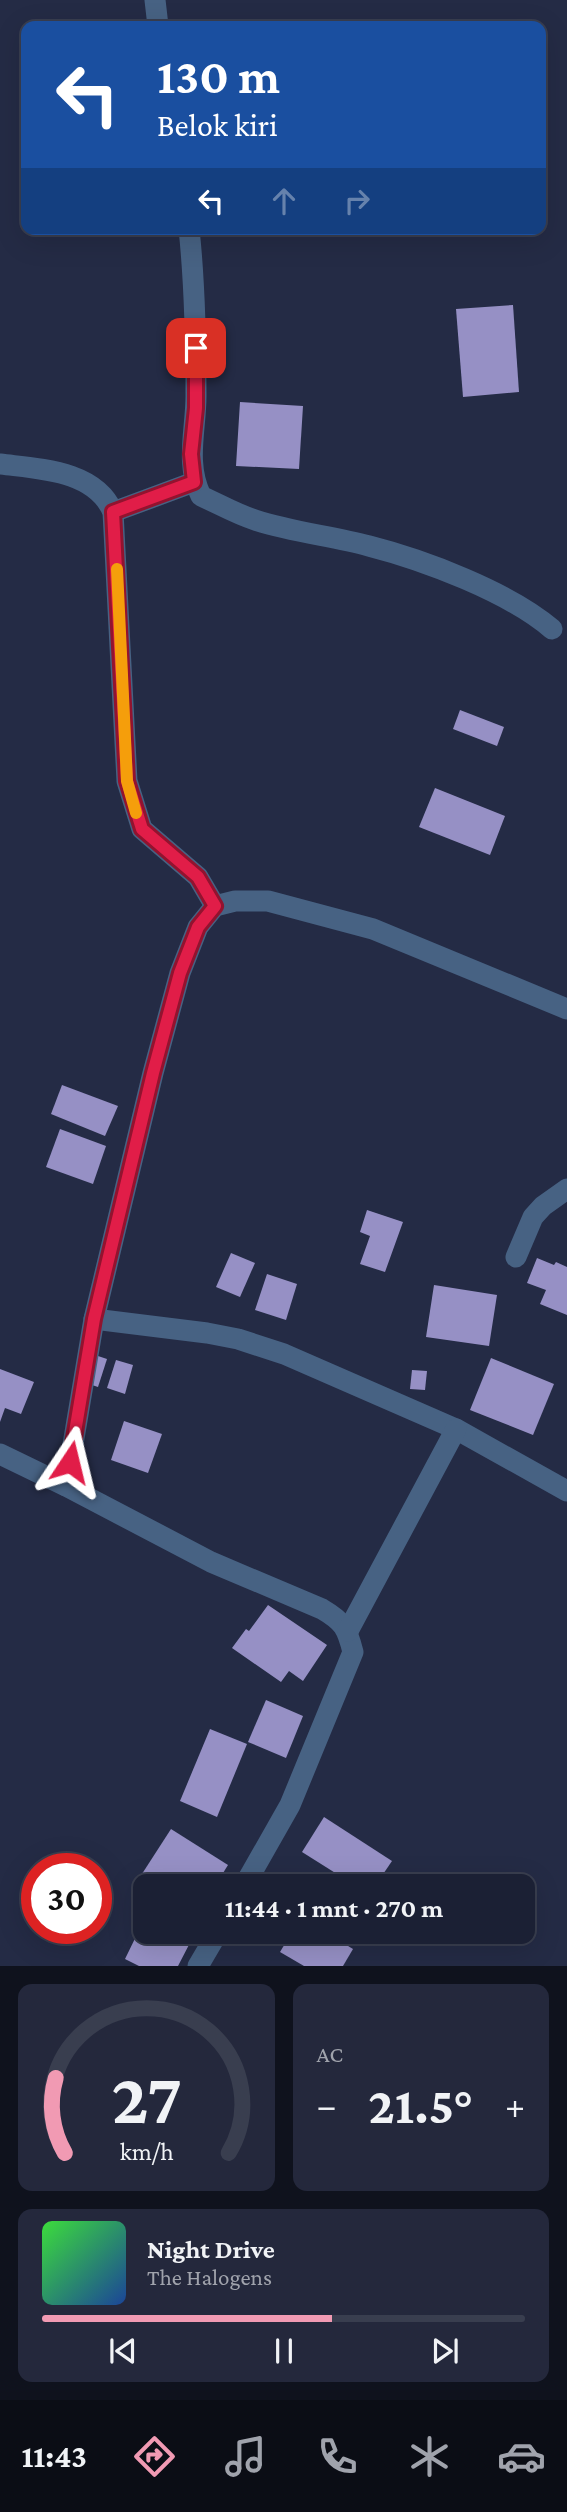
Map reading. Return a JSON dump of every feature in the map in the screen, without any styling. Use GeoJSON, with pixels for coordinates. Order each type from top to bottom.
{"type":"FeatureCollection","features":[{"type":"Feature","properties":{"kind":"street"},"geometry":{"type":"LineString","coordinates":[[155,0],[157,21]]}},
{"type":"Feature","properties":{"kind":"street"},"geometry":{"type":"LineString","coordinates":[[190,235],[196,348],[196,408],[191,454],[194,482],[201,496],[255,520],[371,546],[432,567],[498,593],[535,613],[552,629]]}},
{"type":"Feature","properties":{"kind":"street"},"geometry":{"type":"LineString","coordinates":[[0,464],[45,470],[88,483],[108,500],[113,512],[127,781],[130,793],[142,829],[198,877],[215,906]]}},
{"type":"Feature","properties":{"kind":"street"},"geometry":{"type":"LineString","coordinates":[[113,512],[194,482]]}},
{"type":"Feature","properties":{"kind":"street"},"geometry":{"type":"LineString","coordinates":[[66,1486],[94,1319],[128,1171],[180,973],[198,927],[215,906],[235,901],[268,901],[373,929],[567,1009]]}},
{"type":"Feature","properties":{"kind":"street"},"geometry":{"type":"LineString","coordinates":[[516,1257],[537,1212],[567,1189]]}},
{"type":"Feature","properties":{"kind":"street"},"geometry":{"type":"LineString","coordinates":[[94,1319],[207,1333],[238,1339],[284,1354],[456,1429],[567,1491]]}},
{"type":"Feature","properties":{"kind":"street"},"geometry":{"type":"LineString","coordinates":[[348,1631],[456,1429]]}},
{"type":"Feature","properties":{"kind":"street"},"geometry":{"type":"LineString","coordinates":[[0,1454],[211,1562],[322,1609],[339,1619],[348,1631],[353,1652],[348,1665],[290,1805],[251,1874]]}},
{"type":"Feature","properties":{"kind":"street"},"geometry":{"type":"LineString","coordinates":[[198,1966],[211,1944]]}},
{"type":"Feature","properties":{"kind":"building"},"geometry":{"type":"Polygon","coordinates":[[[513,305],[519,392],[463,397],[456,309],[513,305]]]}},
{"type":"Feature","properties":{"kind":"building"},"geometry":{"type":"Polygon","coordinates":[[[240,402],[303,406],[299,469],[236,466],[240,402]]]}},
{"type":"Feature","properties":{"kind":"building"},"geometry":{"type":"Polygon","coordinates":[[[460,710],[504,727],[497,746],[453,729],[460,710]]]}},
{"type":"Feature","properties":{"kind":"building"},"geometry":{"type":"Polygon","coordinates":[[[435,788],[505,816],[490,855],[419,827],[435,788]]]}},
{"type":"Feature","properties":{"kind":"building"},"geometry":{"type":"Polygon","coordinates":[[[62,1085],[118,1106],[105,1136],[51,1114],[62,1085]]]}},
{"type":"Feature","properties":{"kind":"building"},"geometry":{"type":"Polygon","coordinates":[[[60,1129],[106,1146],[93,1184],[46,1167],[60,1129]]]}},
{"type":"Feature","properties":{"kind":"building"},"geometry":{"type":"Polygon","coordinates":[[[367,1210],[403,1222],[385,1272],[360,1264],[370,1236],[360,1232],[367,1210]]]}},
{"type":"Feature","properties":{"kind":"building"},"geometry":{"type":"Polygon","coordinates":[[[231,1253],[255,1263],[240,1297],[216,1287],[231,1253]]]}},
{"type":"Feature","properties":{"kind":"building"},"geometry":{"type":"Polygon","coordinates":[[[537,1258],[567,1267],[567,1315],[540,1304],[546,1290],[527,1283],[537,1258]]]}},
{"type":"Feature","properties":{"kind":"building"},"geometry":{"type":"Polygon","coordinates":[[[267,1274],[297,1284],[286,1320],[255,1310],[267,1274]]]}},
{"type":"Feature","properties":{"kind":"building"},"geometry":{"type":"Polygon","coordinates":[[[434,1285],[497,1295],[489,1346],[426,1337],[434,1285]]]}},
{"type":"Feature","properties":{"kind":"building"},"geometry":{"type":"Polygon","coordinates":[[[95,1355],[107,1359],[98,1387],[86,1383],[95,1355]]]}},
{"type":"Feature","properties":{"kind":"building"},"geometry":{"type":"Polygon","coordinates":[[[491,1358],[554,1384],[533,1435],[470,1410],[491,1358]]]}},
{"type":"Feature","properties":{"kind":"building"},"geometry":{"type":"Polygon","coordinates":[[[116,1360],[133,1365],[125,1394],[107,1388],[116,1360]]]}},
{"type":"Feature","properties":{"kind":"building"},"geometry":{"type":"Polygon","coordinates":[[[0,1369],[34,1382],[21,1414],[5,1408],[0,1422],[0,1369]]]}},
{"type":"Feature","properties":{"kind":"building"},"geometry":{"type":"Polygon","coordinates":[[[412,1370],[427,1371],[425,1390],[410,1389],[412,1370]]]}},
{"type":"Feature","properties":{"kind":"building"},"geometry":{"type":"Polygon","coordinates":[[[124,1421],[162,1434],[148,1473],[111,1460],[124,1421]]]}},
{"type":"Feature","properties":{"kind":"building"},"geometry":{"type":"Polygon","coordinates":[[[268,1605],[327,1645],[303,1681],[289,1671],[281,1682],[232,1648],[246,1629],[249,1631],[268,1605]]]}},
{"type":"Feature","properties":{"kind":"building"},"geometry":{"type":"Polygon","coordinates":[[[266,1700],[303,1716],[286,1758],[248,1742],[266,1700]]]}},
{"type":"Feature","properties":{"kind":"building"},"geometry":{"type":"Polygon","coordinates":[[[210,1729],[247,1744],[217,1817],[180,1801],[210,1729]]]}},
{"type":"Feature","properties":{"kind":"building"},"geometry":{"type":"Polygon","coordinates":[[[324,1817],[392,1861],[383,1874],[337,1874],[302,1852],[324,1817]]]}},
{"type":"Feature","properties":{"kind":"building"},"geometry":{"type":"Polygon","coordinates":[[[171,1829],[228,1865],[222,1874],[142,1874],[171,1829]]]}},
{"type":"Feature","properties":{"kind":"building"},"geometry":{"type":"Polygon","coordinates":[[[133,1943],[189,1944],[178,1966],[139,1966],[125,1959],[133,1943]]]}},
{"type":"Feature","properties":{"kind":"building"},"geometry":{"type":"Polygon","coordinates":[[[285,1944],[345,1944],[353,1949],[343,1966],[304,1966],[280,1952],[285,1944]]]}},
{"type":"Feature","properties":{"kind":"slow traffic"},"geometry":{"type":"LineString","coordinates":[[117,569],[127,781],[136,813]]}},
{"type":"Feature","properties":{"kind":"route"},"geometry":{"type":"LineString","coordinates":[[70,1462],[94,1319],[153,1073],[180,973],[198,927],[215,906],[198,877],[153,840],[142,829],[136,816],[127,781],[113,512],[194,482],[191,454],[196,408],[196,348]]}}]}
